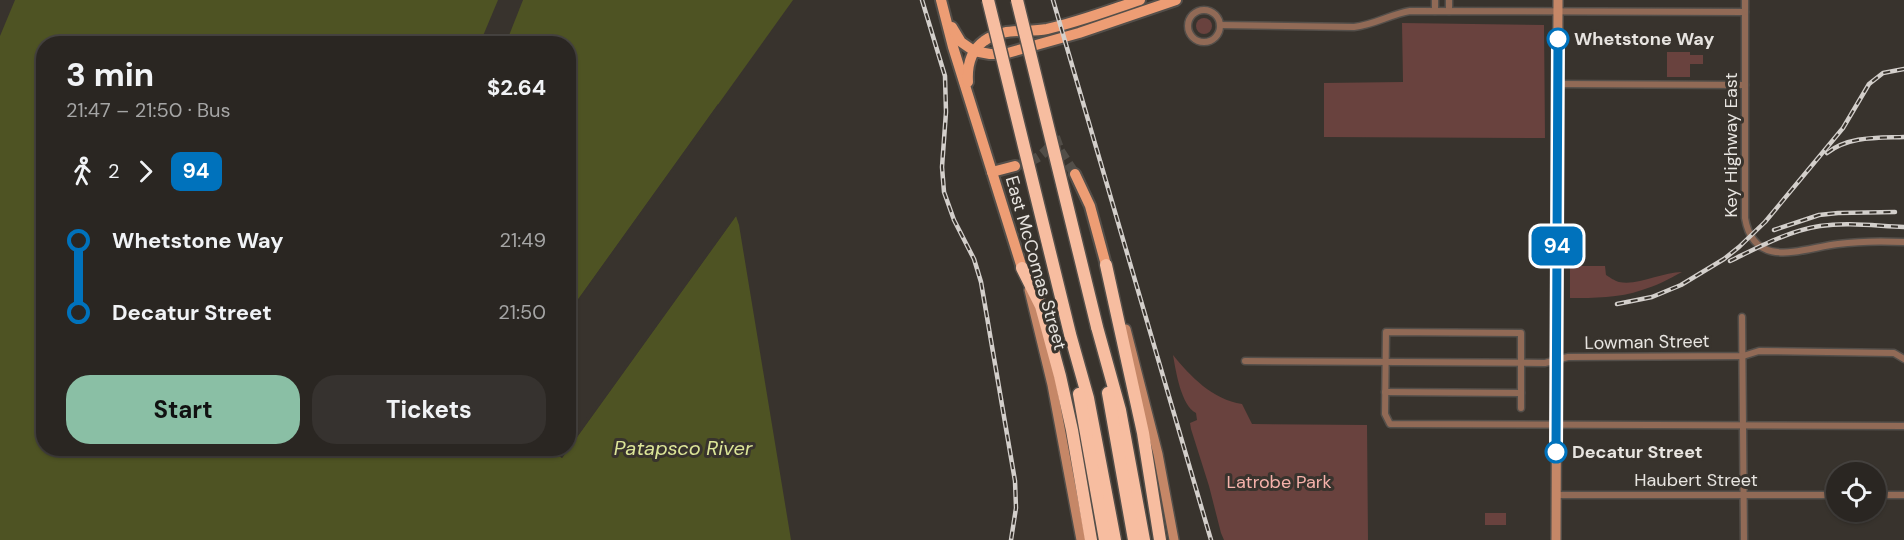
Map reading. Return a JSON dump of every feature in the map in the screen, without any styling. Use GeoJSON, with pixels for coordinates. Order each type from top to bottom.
{"type":"FeatureCollection","features":[{"type":"Feature","properties":{"kind":"highway"},"geometry":{"type":"LineString","coordinates":[[988,0],[1070,334],[1088,398],[1116,540]]}},
{"type":"Feature","properties":{"kind":"highway"},"geometry":{"type":"LineString","coordinates":[[1017,0],[1097,327],[1120,410],[1144,540]]}},
{"type":"Feature","properties":{"kind":"highway"},"geometry":{"type":"LineString","coordinates":[[1106,265],[1141,422],[1160,540]]}},
{"type":"Feature","properties":{"kind":"highway"},"geometry":{"type":"LineString","coordinates":[[1022,268],[1041,306],[1062,384],[1091,540]]}},
{"type":"Feature","properties":{"kind":"highway"},"geometry":{"type":"LineString","coordinates":[[1097,327],[1134,540]]}},
{"type":"Feature","properties":{"kind":"highway"},"geometry":{"type":"LineString","coordinates":[[1070,334],[1105,540]]}},
{"type":"Feature","properties":{"kind":"main road","name":"East McComas Street"},"geometry":{"type":"LineString","coordinates":[[941,0],[953,47],[1022,268]]}},
{"type":"Feature","properties":{"kind":"main road"},"geometry":{"type":"LineString","coordinates":[[968,94],[967,72],[974,51],[982,42],[998,34],[1045,29],[1140,0]]}},
{"type":"Feature","properties":{"kind":"main road"},"geometry":{"type":"LineString","coordinates":[[945,14],[958,38],[974,51],[995,54],[1009,53],[1079,33],[1176,0]]}},
{"type":"Feature","properties":{"kind":"main road"},"geometry":{"type":"LineString","coordinates":[[992,172],[1015,166]]}},
{"type":"Feature","properties":{"kind":"main road"},"geometry":{"type":"LineString","coordinates":[[1075,174],[1090,206],[1106,265]]}},
{"type":"Feature","properties":{"kind":"street"},"geometry":{"type":"LineString","coordinates":[[1435,0],[1435,11]]}},
{"type":"Feature","properties":{"kind":"street"},"geometry":{"type":"LineString","coordinates":[[1449,0],[1449,11]]}},
{"type":"Feature","properties":{"kind":"street"},"geometry":{"type":"LineString","coordinates":[[1556,540],[1558,0]]}},
{"type":"Feature","properties":{"kind":"street","name":"Key Highway East"},"geometry":{"type":"LineString","coordinates":[[1745,0],[1745,218],[1748,231],[1757,243],[1769,251],[1785,253],[1857,242],[1904,242]]}},
{"type":"Feature","properties":{"kind":"street"},"geometry":{"type":"LineString","coordinates":[[1202,9],[1215,14],[1220,25],[1215,38],[1202,42],[1190,35],[1187,25],[1190,16],[1202,9]]}},
{"type":"Feature","properties":{"kind":"street"},"geometry":{"type":"LineString","coordinates":[[1220,25],[1354,27],[1368,25],[1402,12],[1435,11],[1745,12]]}},
{"type":"Feature","properties":{"kind":"street"},"geometry":{"type":"LineString","coordinates":[[1557,84],[1745,85]]}},
{"type":"Feature","properties":{"kind":"street"},"geometry":{"type":"LineString","coordinates":[[1106,265],[1118,299],[1152,426],[1174,540]]}},
{"type":"Feature","properties":{"kind":"street","name":"East McComas Street"},"geometry":{"type":"LineString","coordinates":[[1022,268],[1053,385],[1081,540]]}},
{"type":"Feature","properties":{"kind":"street"},"geometry":{"type":"LineString","coordinates":[[1742,317],[1744,540]]}},
{"type":"Feature","properties":{"kind":"street"},"geometry":{"type":"LineString","coordinates":[[1521,408],[1521,333],[1386,332],[1385,414],[1390,424],[1904,426]]}},
{"type":"Feature","properties":{"kind":"street","name":"Lowman Street"},"geometry":{"type":"LineString","coordinates":[[1245,361],[1545,363],[1568,357],[1743,356],[1759,351],[1883,353],[1894,354],[1904,359]]}},
{"type":"Feature","properties":{"kind":"street"},"geometry":{"type":"LineString","coordinates":[[1385,392],[1521,393]]}},
{"type":"Feature","properties":{"kind":"street","name":"Haubert Street"},"geometry":{"type":"LineString","coordinates":[[1556,495],[1826,495]]}},
{"type":"Feature","properties":{"kind":"street"},"geometry":{"type":"LineString","coordinates":[[1886,495],[1904,495]]}},
{"type":"Feature","properties":{"kind":"green space"},"geometry":{"type":"Polygon","coordinates":[[[1204,18],[1212,26],[1204,34],[1196,26],[1204,18]]]}},
{"type":"Feature","properties":{"kind":"green space"},"geometry":{"type":"Polygon","coordinates":[[[1402,23],[1544,25],[1545,138],[1324,137],[1324,83],[1403,82],[1402,23]]]}},
{"type":"Feature","properties":{"kind":"green space"},"geometry":{"type":"Polygon","coordinates":[[[1667,52],[1690,52],[1690,55],[1703,55],[1703,64],[1690,64],[1690,77],[1667,77],[1667,52]]]}},
{"type":"Feature","properties":{"kind":"green space"},"geometry":{"type":"Polygon","coordinates":[[[1570,266],[1605,266],[1606,275],[1626,283],[1682,272],[1633,293],[1606,297],[1570,298],[1570,266]]]}},
{"type":"Feature","properties":{"kind":"green space","name":"Latrobe Park"},"geometry":{"type":"Polygon","coordinates":[[[1173,355],[1203,386],[1221,398],[1242,404],[1252,424],[1367,425],[1368,540],[1224,540],[1191,429],[1190,423],[1197,420],[1196,413],[1186,403],[1183,396],[1173,355]]]}},
{"type":"Feature","properties":{"kind":"green space"},"geometry":{"type":"Polygon","coordinates":[[[1485,513],[1506,513],[1506,525],[1485,525],[1485,513]]]}},
{"type":"Feature","properties":{"kind":"water","name":"Patapsco River"},"geometry":{"type":"Polygon","coordinates":[[[15,0],[793,0],[576,302],[576,36],[36,36],[36,456],[559,456],[562,458],[576,456],[576,439],[736,216],[791,540],[0,540],[0,36],[15,0]]]}},
{"type":"Feature","properties":{"kind":"pier"},"geometry":{"type":"Polygon","coordinates":[[[498,0],[523,0],[509,36],[483,36],[498,0]]]}},
{"type":"Feature","properties":{"kind":"pier"},"geometry":{"type":"Polygon","coordinates":[[[718,104],[719,108],[576,304],[718,104]]]}},
{"type":"Feature","properties":{"kind":"pier"},"geometry":{"type":"Polygon","coordinates":[[[736,213],[576,439],[576,432],[736,213]]]}},
{"type":"Feature","properties":{"kind":"tunnel"},"geometry":{"type":"LineString","coordinates":[[1055,137],[1060,151],[1075,174]]}},
{"type":"Feature","properties":{"kind":"tunnel"},"geometry":{"type":"LineString","coordinates":[[1015,166],[1038,157],[1055,138]]}},
{"type":"Feature","properties":{"kind":"railway"},"geometry":{"type":"LineString","coordinates":[[922,0],[945,76],[946,112],[942,167],[944,192],[954,220],[974,259],[981,282],[1015,481],[1016,508],[1011,540]]}},
{"type":"Feature","properties":{"kind":"railway"},"geometry":{"type":"LineString","coordinates":[[1053,0],[1211,540]]}},
{"type":"Feature","properties":{"kind":"railway"},"geometry":{"type":"LineString","coordinates":[[1617,304],[1652,297],[1681,285],[1724,259],[1739,247],[1765,222],[1843,128],[1869,84],[1883,73],[1904,69]]}},
{"type":"Feature","properties":{"kind":"railway"},"geometry":{"type":"LineString","coordinates":[[1827,153],[1836,147],[1854,141],[1904,137]]}},
{"type":"Feature","properties":{"kind":"railway"},"geometry":{"type":"LineString","coordinates":[[1774,230],[1819,215],[1895,212]]}},
{"type":"Feature","properties":{"kind":"railway"},"geometry":{"type":"LineString","coordinates":[[1730,261],[1763,245],[1808,228],[1852,224],[1904,227]]}},
{"type":"Feature","properties":{"kind":"bus line","name":"94"},"geometry":{"type":"LineString","coordinates":[[1556,452],[1558,39]]}},
{"type":"Feature","properties":{"kind":"place","name":"Whetstone Way"},"geometry":{"type":"Point","coordinates":[1558,39]}},
{"type":"Feature","properties":{"kind":"place","name":"Decatur Street"},"geometry":{"type":"Point","coordinates":[1556,452]}}]}
